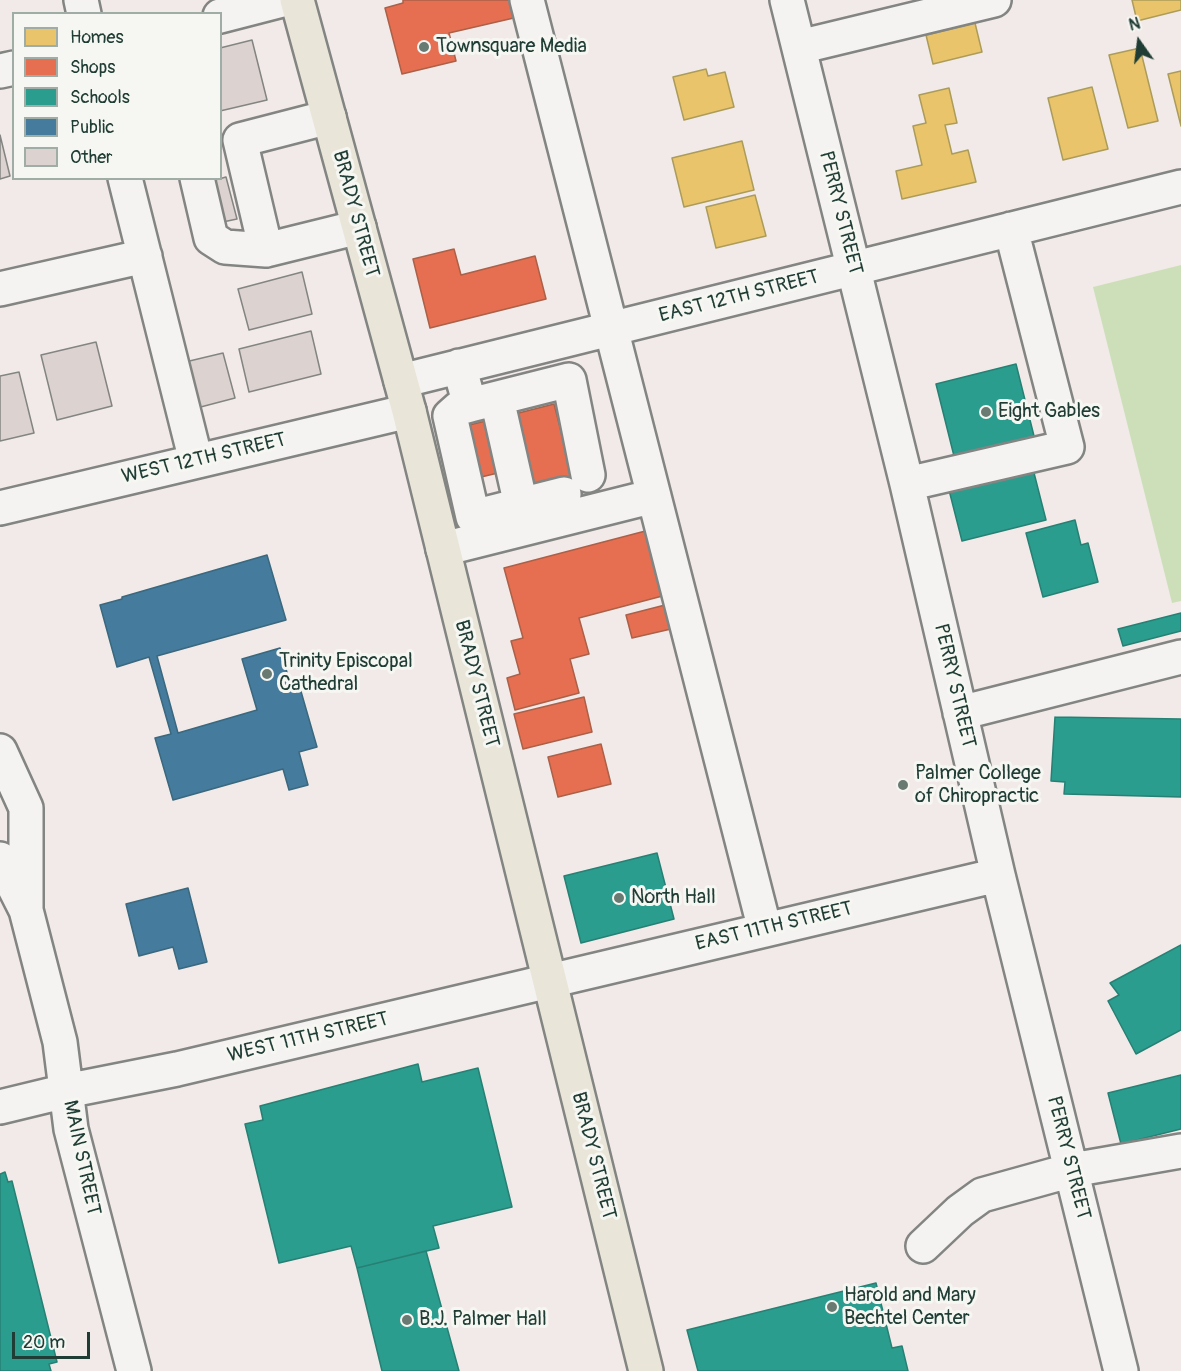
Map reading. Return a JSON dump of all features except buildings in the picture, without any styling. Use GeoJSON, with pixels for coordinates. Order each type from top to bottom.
{"type":"FeatureCollection","features":[{"type":"Feature","properties":{"kind":"highway","name":"BRADY STREET"},"geometry":{"type":"LineString","coordinates":[[297,0],[405,396],[646,1371]]}},
{"type":"Feature","properties":{"kind":"street"},"geometry":{"type":"LineString","coordinates":[[222,15],[282,0]]}},
{"type":"Feature","properties":{"kind":"street"},"geometry":{"type":"LineString","coordinates":[[527,0],[765,930]]}},
{"type":"Feature","properties":{"kind":"street","name":"PERRY STREET"},"geometry":{"type":"LineString","coordinates":[[787,0],[907,484],[998,875],[1121,1371]]}},
{"type":"Feature","properties":{"kind":"street"},"geometry":{"type":"LineString","coordinates":[[799,47],[994,0]]}},
{"type":"Feature","properties":{"kind":"street"},"geometry":{"type":"LineString","coordinates":[[266,250],[230,147],[329,117]]}},
{"type":"Feature","properties":{"kind":"street"},"geometry":{"type":"LineString","coordinates":[[126,180],[196,461]]}},
{"type":"Feature","properties":{"kind":"street"},"geometry":{"type":"LineString","coordinates":[[198,180],[211,238],[225,247],[266,250],[359,227]]}},
{"type":"Feature","properties":{"kind":"street","name":"EAST 12TH STREET"},"geometry":{"type":"LineString","coordinates":[[405,396],[459,366],[1181,187]]}},
{"type":"Feature","properties":{"kind":"street"},"geometry":{"type":"LineString","coordinates":[[907,484],[1067,447],[1011,229]]}},
{"type":"Feature","properties":{"kind":"street"},"geometry":{"type":"LineString","coordinates":[[0,289],[145,256]]}},
{"type":"Feature","properties":{"kind":"street"},"geometry":{"type":"LineString","coordinates":[[459,366],[483,402],[511,516]]}},
{"type":"Feature","properties":{"kind":"street"},"geometry":{"type":"LineString","coordinates":[[443,549],[511,516],[576,484],[568,380],[459,408],[450,416],[473,517],[511,516],[654,496]]}},
{"type":"Feature","properties":{"kind":"street","name":"WEST 12TH STREET"},"geometry":{"type":"LineString","coordinates":[[0,508],[196,461],[405,396]]}},
{"type":"Feature","properties":{"kind":"street"},"geometry":{"type":"LineString","coordinates":[[419,454],[457,444]]}},
{"type":"Feature","properties":{"kind":"street"},"geometry":{"type":"LineString","coordinates":[[960,713],[1181,657]]}},
{"type":"Feature","properties":{"kind":"street","name":"MAIN STREET"},"geometry":{"type":"LineString","coordinates":[[0,751],[26,808],[26,910]]}},
{"type":"Feature","properties":{"kind":"street","name":"MAIN STREET"},"geometry":{"type":"LineString","coordinates":[[0,859],[26,910],[60,1042],[70,1129],[134,1371]]}},
{"type":"Feature","properties":{"kind":"street","name":"EAST 11TH STREET"},"geometry":{"type":"LineString","coordinates":[[550,980],[998,875]]}},
{"type":"Feature","properties":{"kind":"street","name":"WEST 11TH STREET"},"geometry":{"type":"LineString","coordinates":[[0,1107],[177,1069],[550,980]]}},
{"type":"Feature","properties":{"kind":"street"},"geometry":{"type":"LineString","coordinates":[[987,1215],[1075,1181],[1181,1151]]}},
{"type":"Feature","properties":{"kind":"street"},"geometry":{"type":"LineString","coordinates":[[922,1246],[960,1211],[982,1195],[1075,1181]]}},
{"type":"Feature","properties":{"kind":"green space"},"geometry":{"type":"Polygon","coordinates":[[[1181,265],[1181,601],[1172,603],[1093,287],[1181,265]]]}},
{"type":"Feature","properties":{"kind":"place","name":"Townsquare Media"},"geometry":{"type":"Point","coordinates":[424,47]}},
{"type":"Feature","properties":{"kind":"place","name":"Eight Gables"},"geometry":{"type":"Point","coordinates":[986,412]}},
{"type":"Feature","properties":{"kind":"place","name":"Trinity Episcopal Cathedral"},"geometry":{"type":"Point","coordinates":[267,674]}},
{"type":"Feature","properties":{"kind":"place","name":"Palmer College of Chiropractic"},"geometry":{"type":"Point","coordinates":[903,785]}},
{"type":"Feature","properties":{"kind":"place","name":"North Hall"},"geometry":{"type":"Point","coordinates":[619,898]}},
{"type":"Feature","properties":{"kind":"place","name":"Harold and Mary Bechtel Center"},"geometry":{"type":"Point","coordinates":[832,1307]}},
{"type":"Feature","properties":{"kind":"place","name":"B.J. Palmer Hall"},"geometry":{"type":"Point","coordinates":[407,1320]}}]}
